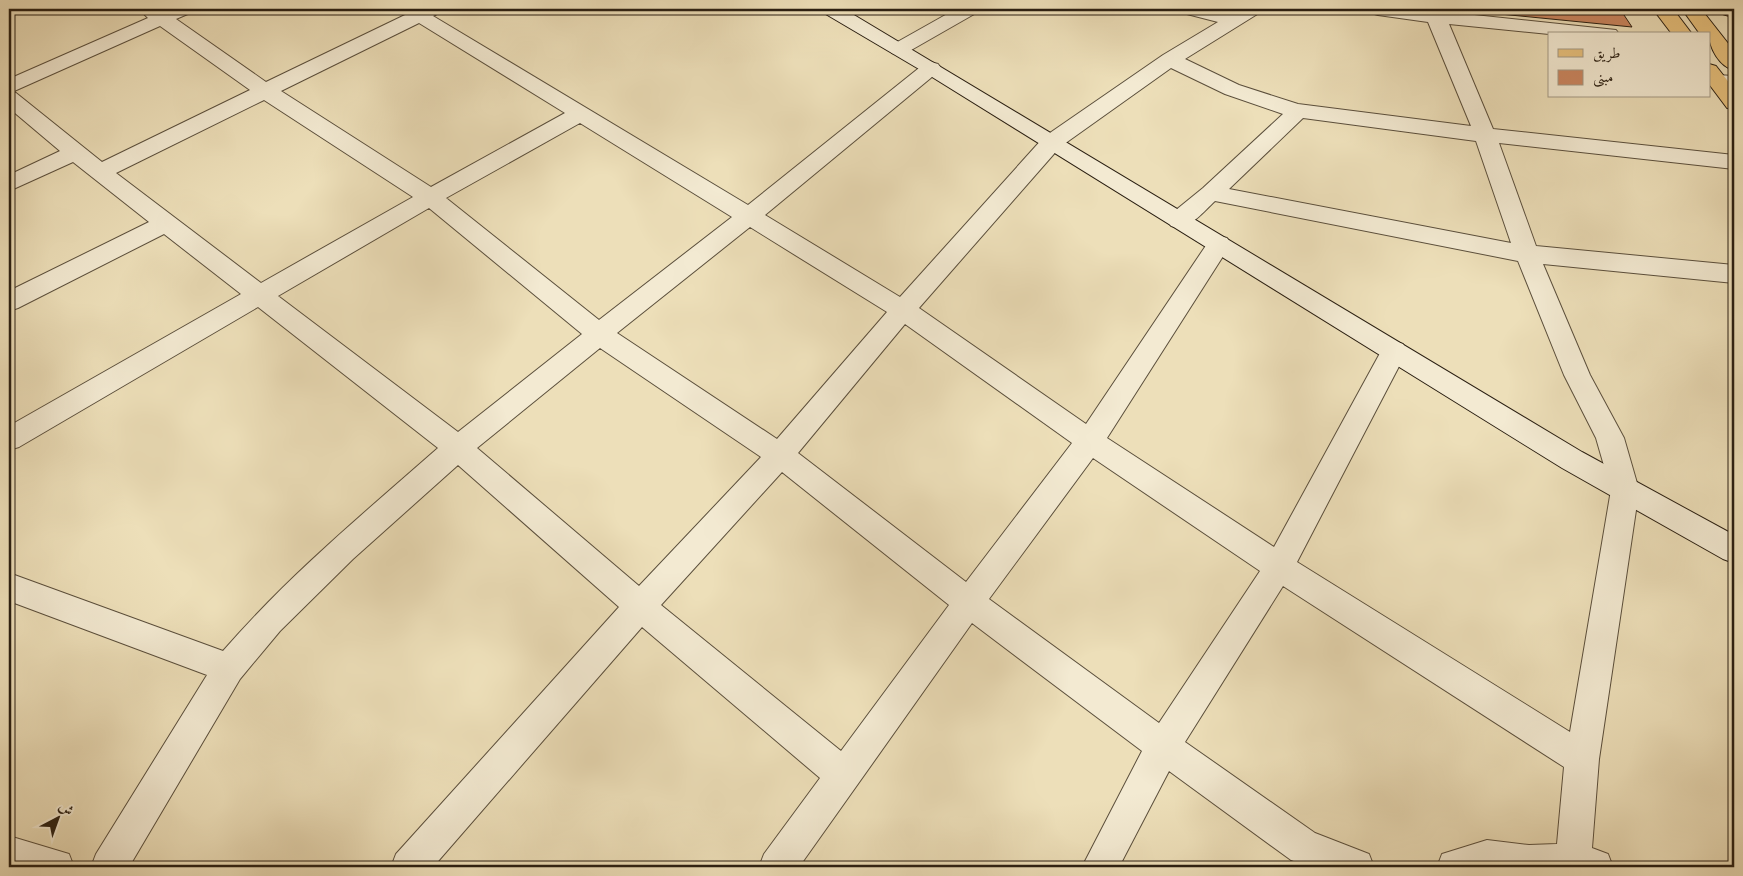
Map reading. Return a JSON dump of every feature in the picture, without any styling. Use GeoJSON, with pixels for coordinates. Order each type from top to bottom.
{"type":"FeatureCollection","features":[{"type":"Feature","properties":{"kind":"main road"},"geometry":{"type":"LineString","coordinates":[[1663,9],[1680,32]]}},
{"type":"Feature","properties":{"kind":"main road"},"geometry":{"type":"LineString","coordinates":[[1690,9],[1708,32]]}},
{"type":"Feature","properties":{"kind":"main road"},"geometry":{"type":"LineString","coordinates":[[1710,34],[1734,64]]}},
{"type":"Feature","properties":{"kind":"main road"},"geometry":{"type":"LineString","coordinates":[[1720,78],[1734,103]]}},
{"type":"Feature","properties":{"kind":"street"},"geometry":{"type":"LineString","coordinates":[[830,9],[1625,490],[1734,550]]}},
{"type":"Feature","properties":{"kind":"street"},"geometry":{"type":"LineString","coordinates":[[899,49],[969,9]]}},
{"type":"Feature","properties":{"kind":"street"},"geometry":{"type":"LineString","coordinates":[[1190,9],[1234,20]]}},
{"type":"Feature","properties":{"kind":"street"},"geometry":{"type":"LineString","coordinates":[[409,867],[640,606],[780,455],[903,310],[1052,142],[1170,59],[1252,9]]}},
{"type":"Feature","properties":{"kind":"street"},"geometry":{"type":"LineString","coordinates":[[1378,9],[1436,17],[1589,32]]}},
{"type":"Feature","properties":{"kind":"street"},"geometry":{"type":"LineString","coordinates":[[100,172],[421,11],[581,114],[903,310],[1090,442],[1279,567],[1582,759]]}},
{"type":"Feature","properties":{"kind":"street"},"geometry":{"type":"LineString","coordinates":[[9,87],[165,12],[264,90],[430,197],[599,334],[780,455],[968,602],[1230,796],[1304,847],[1356,867]]}},
{"type":"Feature","properties":{"kind":"street"},"geometry":{"type":"LineString","coordinates":[[1436,17],[1485,135],[1527,254],[1577,375],[1610,438],[1625,490],[1582,759],[1581,866],[1487,858],[1455,867]]}},
{"type":"Feature","properties":{"kind":"street"},"geometry":{"type":"LineString","coordinates":[[1170,59],[1229,90],[1272,105],[1298,110],[1485,135],[1734,162]]}},
{"type":"Feature","properties":{"kind":"street"},"geometry":{"type":"LineString","coordinates":[[109,867],[229,668],[269,621],[304,586],[458,448],[930,68]]}},
{"type":"Feature","properties":{"kind":"street"},"geometry":{"type":"LineString","coordinates":[[9,98],[100,172],[458,448],[640,606],[843,775]]}},
{"type":"Feature","properties":{"kind":"street"},"geometry":{"type":"LineString","coordinates":[[1179,220],[1211,194],[1298,110]]}},
{"type":"Feature","properties":{"kind":"street"},"geometry":{"type":"LineString","coordinates":[[9,439],[430,197],[581,114]]}},
{"type":"Feature","properties":{"kind":"street"},"geometry":{"type":"LineString","coordinates":[[9,184],[75,152]]}},
{"type":"Feature","properties":{"kind":"street"},"geometry":{"type":"LineString","coordinates":[[1211,194],[1527,254],[1734,274]]}},
{"type":"Feature","properties":{"kind":"street"},"geometry":{"type":"LineString","coordinates":[[9,302],[166,223]]}},
{"type":"Feature","properties":{"kind":"street"},"geometry":{"type":"LineString","coordinates":[[777,867],[968,602],[1090,442],[1219,244]]}},
{"type":"Feature","properties":{"kind":"street"},"geometry":{"type":"LineString","coordinates":[[1100,867],[1163,747],[1279,567],[1394,351]]}},
{"type":"Feature","properties":{"kind":"street"},"geometry":{"type":"LineString","coordinates":[[9,587],[229,668]]}},
{"type":"Feature","properties":{"kind":"street"},"geometry":{"type":"LineString","coordinates":[[9,854],[56,867]]}},
{"type":"Feature","properties":{"kind":"building"},"geometry":{"type":"Polygon","coordinates":[[[1497,9],[1620,9],[1632,27],[1500,14],[1497,9]]]}},
{"type":"Feature","properties":{"kind":"building"},"geometry":{"type":"Polygon","coordinates":[[[1711,9],[1734,9],[1734,18],[1714,12],[1711,9]]]}}]}
